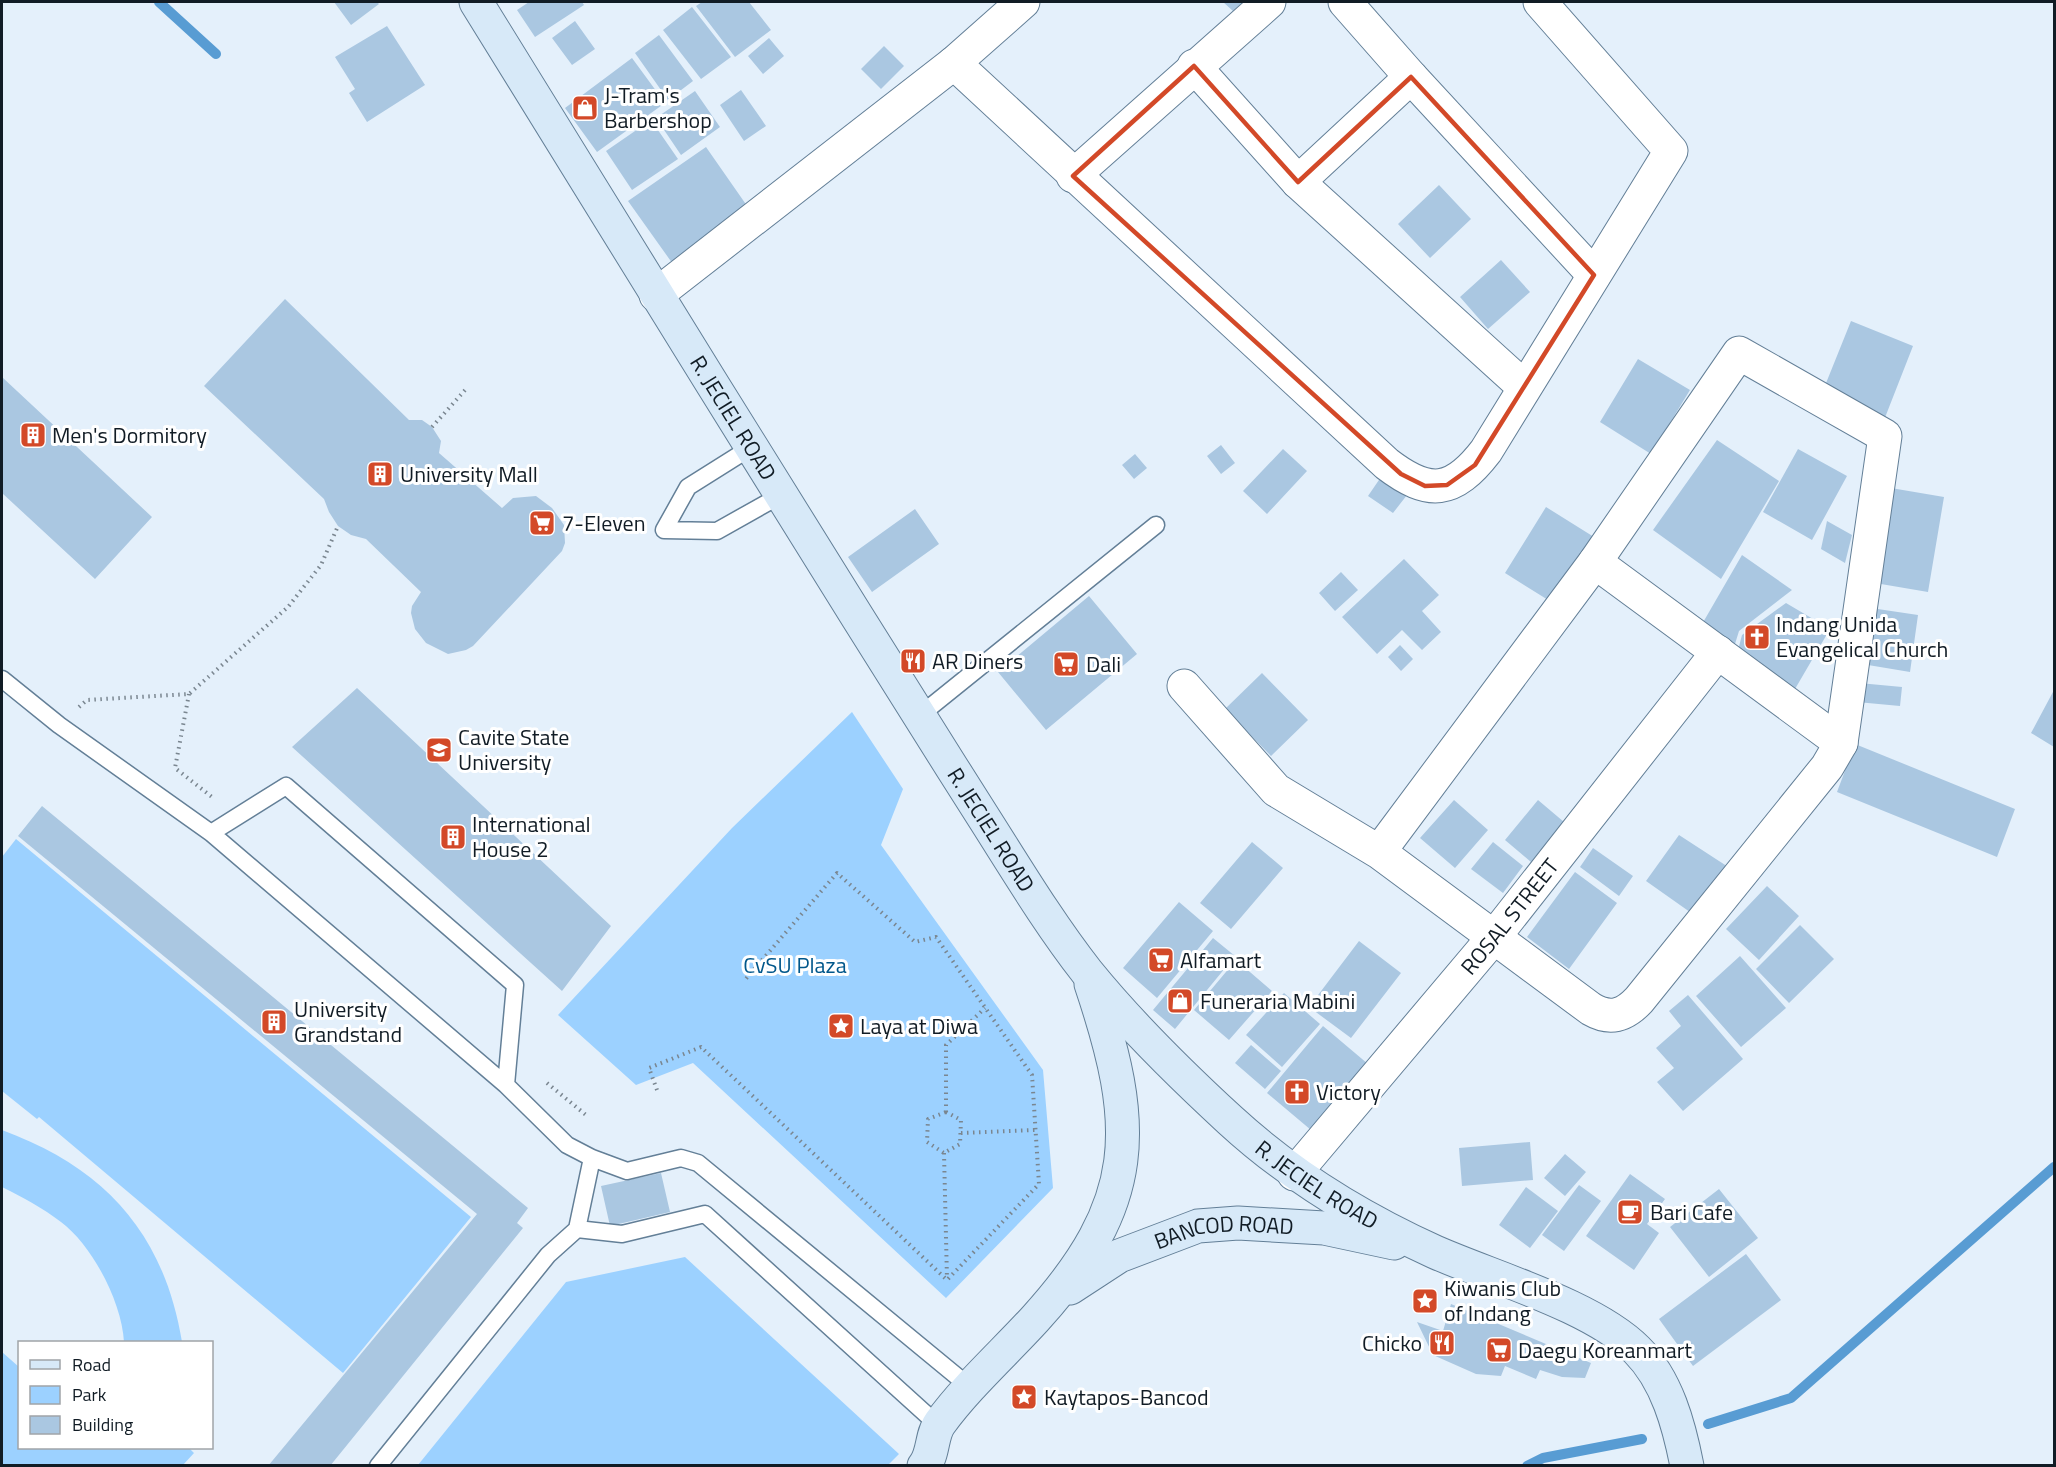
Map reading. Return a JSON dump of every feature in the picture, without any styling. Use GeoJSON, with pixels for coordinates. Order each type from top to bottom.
{"type":"FeatureCollection","features":[{"type":"Feature","properties":{"kind":"main road","name":"R. JECIEL ROAD"},"geometry":{"type":"LineString","coordinates":[[476,2],[750,448],[1012,864],[1086,971],[1178,1071],[1250,1138],[1294,1174],[1352,1210],[1431,1250],[1570,1308],[1626,1340],[1644,1359],[1664,1391],[1678,1427],[1687,1466]]}},
{"type":"Feature","properties":{"kind":"main road","name":"BANCOD ROAD"},"geometry":{"type":"LineString","coordinates":[[924,1466],[938,1425],[1037,1317],[1071,1275],[1107,1216],[1122,1157],[1123,1117],[1116,1071],[1086,971]]}},
{"type":"Feature","properties":{"kind":"main road","name":"BANCOD ROAD"},"geometry":{"type":"LineString","coordinates":[[1037,1317],[1077,1281],[1119,1256],[1198,1226],[1238,1223],[1324,1228],[1431,1250]]}},
{"type":"Feature","properties":{"kind":"street"},"geometry":{"type":"LineString","coordinates":[[656,295],[954,63],[1023,2]]}},
{"type":"Feature","properties":{"kind":"street"},"geometry":{"type":"LineString","coordinates":[[1073,176],[1194,66],[1269,2]]}},
{"type":"Feature","properties":{"kind":"street"},"geometry":{"type":"LineString","coordinates":[[1345,2],[1594,275]]}},
{"type":"Feature","properties":{"kind":"street"},"geometry":{"type":"LineString","coordinates":[[954,63],[1073,176],[1387,464],[1413,482],[1425,486],[1447,486],[1465,476],[1486,451],[1671,151],[1540,2]]}},
{"type":"Feature","properties":{"kind":"street"},"geometry":{"type":"LineString","coordinates":[[1194,66],[1298,182],[1524,387]]}},
{"type":"Feature","properties":{"kind":"street"},"geometry":{"type":"LineString","coordinates":[[1298,182],[1411,77]]}},
{"type":"Feature","properties":{"kind":"street"},"geometry":{"type":"LineString","coordinates":[[1184,686],[1276,790],[1379,852],[1591,1009],[1607,1016],[1628,1011],[1827,767],[1841,743],[1885,436],[1739,353],[1595,562],[1379,852]]}},
{"type":"Feature","properties":{"kind":"street"},"geometry":{"type":"LineString","coordinates":[[1595,562],[1841,743]]}},
{"type":"Feature","properties":{"kind":"street","name":"ROSAL STREET"},"geometry":{"type":"LineString","coordinates":[[1294,1174],[1494,937],[1718,652]]}},
{"type":"Feature","properties":{"kind":"lane"},"geometry":{"type":"LineString","coordinates":[[750,448],[688,487],[664,531],[717,531],[781,495]]}},
{"type":"Feature","properties":{"kind":"lane"},"geometry":{"type":"LineString","coordinates":[[919,716],[1156,525]]}},
{"type":"Feature","properties":{"kind":"lane"},"geometry":{"type":"LineString","coordinates":[[2,679],[59,725],[211,833],[506,1085],[567,1145],[592,1158],[627,1171],[681,1158],[698,1163],[971,1388]]}},
{"type":"Feature","properties":{"kind":"lane"},"geometry":{"type":"LineString","coordinates":[[211,833],[286,786],[515,985],[506,1085]]}},
{"type":"Feature","properties":{"kind":"lane"},"geometry":{"type":"LineString","coordinates":[[378,1466],[548,1255],[578,1229],[592,1158]]}},
{"type":"Feature","properties":{"kind":"lane"},"geometry":{"type":"LineString","coordinates":[[578,1229],[622,1234],[705,1214],[938,1425]]}},
{"type":"Feature","properties":{"kind":"path"},"geometry":{"type":"LineString","coordinates":[[432,427],[466,389]]}},
{"type":"Feature","properties":{"kind":"path"},"geometry":{"type":"LineString","coordinates":[[59,725],[87,700],[189,694],[288,608],[321,565],[338,526]]}},
{"type":"Feature","properties":{"kind":"path"},"geometry":{"type":"LineString","coordinates":[[189,694],[175,768],[237,817]]}},
{"type":"Feature","properties":{"kind":"path"},"geometry":{"type":"LineString","coordinates":[[744,981],[837,873],[915,942],[936,938],[1032,1075],[1039,1184],[947,1280]]}},
{"type":"Feature","properties":{"kind":"path"},"geometry":{"type":"LineString","coordinates":[[946,1112],[946,1045],[985,1008]]}},
{"type":"Feature","properties":{"kind":"path"},"geometry":{"type":"LineString","coordinates":[[657,1090],[649,1068],[701,1047],[947,1280]]}},
{"type":"Feature","properties":{"kind":"path"},"geometry":{"type":"LineString","coordinates":[[946,1112],[961,1120],[961,1133],[960,1143],[944,1153],[927,1142],[928,1119],[946,1112]]}},
{"type":"Feature","properties":{"kind":"path"},"geometry":{"type":"LineString","coordinates":[[961,1133],[1035,1130]]}},
{"type":"Feature","properties":{"kind":"path"},"geometry":{"type":"LineString","coordinates":[[944,1153],[947,1280]]}},
{"type":"Feature","properties":{"kind":"highlighted area"},"geometry":{"type":"Polygon","coordinates":[[[1194,66],[1298,182],[1411,77],[1594,275],[1475,465],[1447,485],[1425,486],[1401,474],[1073,176],[1194,66]]]}},
{"type":"Feature","properties":{"kind":"green space","name":"CvSU Plaza"},"geometry":{"type":"Polygon","coordinates":[[[852,712],[903,789],[881,845],[1043,1070],[1053,1188],[946,1298],[693,1063],[636,1085],[558,1015],[732,828],[852,712]]]}},
{"type":"Feature","properties":{"kind":"green space"},"geometry":{"type":"Polygon","coordinates":[[[16,839],[471,1217],[343,1373],[39,1117],[37,1119],[2,1091],[2,857],[16,839]]]}},
{"type":"Feature","properties":{"kind":"green space"},"geometry":{"type":"Polygon","coordinates":[[[2,1130],[39,1146],[71,1164],[99,1185],[124,1209],[144,1237],[161,1268],[173,1303],[182,1341],[124,1341],[112,1293],[84,1245],[73,1232],[54,1217],[2,1187],[2,1130]]]}},
{"type":"Feature","properties":{"kind":"green space"},"geometry":{"type":"Polygon","coordinates":[[[685,1257],[899,1454],[888,1465],[418,1465],[566,1282],[685,1257]]]}},
{"type":"Feature","properties":{"kind":"green space"},"geometry":{"type":"Polygon","coordinates":[[[2,1352],[18,1366],[18,1449],[190,1449],[194,1453],[183,1465],[2,1465],[2,1352]]]}},
{"type":"Feature","properties":{"kind":"building"},"geometry":{"type":"Polygon","coordinates":[[[334,2],[377,2],[379,4],[351,25],[334,2]]]}},
{"type":"Feature","properties":{"kind":"building"},"geometry":{"type":"Polygon","coordinates":[[[529,2],[582,2],[584,5],[535,37],[517,10],[529,2]]]}},
{"type":"Feature","properties":{"kind":"building"},"geometry":{"type":"Polygon","coordinates":[[[702,2],[749,2],[771,30],[735,57],[696,6],[702,2]]]}},
{"type":"Feature","properties":{"kind":"building"},"geometry":{"type":"Polygon","coordinates":[[[1223,2],[1243,2],[1233,11],[1223,2]]]}},
{"type":"Feature","properties":{"kind":"building"},"geometry":{"type":"Polygon","coordinates":[[[692,7],[731,57],[701,79],[663,30],[692,7]]]}},
{"type":"Feature","properties":{"kind":"building"},"geometry":{"type":"Polygon","coordinates":[[[575,21],[595,49],[572,65],[552,38],[575,21]]]}},
{"type":"Feature","properties":{"kind":"building"},"geometry":{"type":"Polygon","coordinates":[[[387,26],[425,85],[367,122],[349,93],[355,89],[335,57],[387,26]]]}},
{"type":"Feature","properties":{"kind":"building"},"geometry":{"type":"Polygon","coordinates":[[[659,35],[693,81],[668,100],[635,53],[659,35]]]}},
{"type":"Feature","properties":{"kind":"building"},"geometry":{"type":"Polygon","coordinates":[[[769,38],[784,56],[763,74],[748,56],[769,38]]]}},
{"type":"Feature","properties":{"kind":"building"},"geometry":{"type":"Polygon","coordinates":[[[884,46],[904,66],[881,89],[861,69],[884,46]]]}},
{"type":"Feature","properties":{"kind":"building"},"geometry":{"type":"Polygon","coordinates":[[[632,58],[665,103],[597,152],[565,108],[632,58]]]}},
{"type":"Feature","properties":{"kind":"building"},"geometry":{"type":"Polygon","coordinates":[[[741,90],[766,126],[744,141],[720,105],[741,90]]]}},
{"type":"Feature","properties":{"kind":"building"},"geometry":{"type":"Polygon","coordinates":[[[695,91],[720,127],[681,155],[656,118],[695,91]]]}},
{"type":"Feature","properties":{"kind":"building"},"geometry":{"type":"Polygon","coordinates":[[[651,120],[678,159],[632,190],[606,151],[651,120]]]}},
{"type":"Feature","properties":{"kind":"building"},"geometry":{"type":"Polygon","coordinates":[[[706,147],[752,213],[675,267],[628,201],[706,147]]]}},
{"type":"Feature","properties":{"kind":"building"},"geometry":{"type":"Polygon","coordinates":[[[1439,185],[1471,219],[1430,258],[1398,224],[1439,185]]]}},
{"type":"Feature","properties":{"kind":"building"},"geometry":{"type":"Polygon","coordinates":[[[1501,260],[1530,292],[1488,329],[1460,297],[1501,260]]]}},
{"type":"Feature","properties":{"kind":"building","name":"University Mall"},"geometry":{"type":"Polygon","coordinates":[[[285,299],[409,420],[422,420],[432,427],[441,441],[439,453],[502,508],[513,498],[536,496],[552,508],[564,525],[565,543],[562,551],[473,646],[466,650],[448,654],[426,643],[415,629],[411,613],[412,606],[421,592],[366,539],[351,535],[338,526],[324,499],[204,386],[285,299]]]}},
{"type":"Feature","properties":{"kind":"building"},"geometry":{"type":"Polygon","coordinates":[[[1851,321],[1913,346],[1877,438],[1814,413],[1851,321]]]}},
{"type":"Feature","properties":{"kind":"building"},"geometry":{"type":"Polygon","coordinates":[[[1638,359],[1690,390],[1651,454],[1600,422],[1638,359]]]}},
{"type":"Feature","properties":{"kind":"building","name":"Men's Dormitory"},"geometry":{"type":"Polygon","coordinates":[[[2,377],[152,517],[95,579],[2,493],[2,377]]]}},
{"type":"Feature","properties":{"kind":"building"},"geometry":{"type":"Polygon","coordinates":[[[1717,440],[1779,481],[1721,579],[1653,530],[1717,440]]]}},
{"type":"Feature","properties":{"kind":"building"},"geometry":{"type":"Polygon","coordinates":[[[1221,445],[1235,463],[1221,474],[1207,456],[1221,445]]]}},
{"type":"Feature","properties":{"kind":"building"},"geometry":{"type":"Polygon","coordinates":[[[1283,449],[1307,471],[1267,514],[1243,491],[1283,449]]]}},
{"type":"Feature","properties":{"kind":"building"},"geometry":{"type":"Polygon","coordinates":[[[1798,449],[1847,476],[1812,540],[1763,512],[1798,449]]]}},
{"type":"Feature","properties":{"kind":"building"},"geometry":{"type":"Polygon","coordinates":[[[1135,454],[1147,468],[1134,479],[1122,465],[1135,454]]]}},
{"type":"Feature","properties":{"kind":"building"},"geometry":{"type":"Polygon","coordinates":[[[1381,477],[1407,495],[1393,513],[1368,496],[1381,477]]]}},
{"type":"Feature","properties":{"kind":"building"},"geometry":{"type":"Polygon","coordinates":[[[1891,488],[1944,497],[1928,592],[1875,583],[1891,488]]]}},
{"type":"Feature","properties":{"kind":"building"},"geometry":{"type":"Polygon","coordinates":[[[1546,507],[1602,542],[1561,608],[1505,573],[1546,507]]]}},
{"type":"Feature","properties":{"kind":"building"},"geometry":{"type":"Polygon","coordinates":[[[915,509],[939,544],[872,592],[848,557],[915,509]]]}},
{"type":"Feature","properties":{"kind":"building"},"geometry":{"type":"Polygon","coordinates":[[[1827,521],[1852,535],[1845,563],[1821,549],[1827,521]]]}},
{"type":"Feature","properties":{"kind":"building"},"geometry":{"type":"Polygon","coordinates":[[[1742,555],[1792,590],[1739,631],[1731,657],[1694,638],[1742,555]]]}},
{"type":"Feature","properties":{"kind":"building"},"geometry":{"type":"Polygon","coordinates":[[[1404,559],[1439,595],[1422,611],[1441,632],[1422,650],[1402,630],[1377,654],[1342,617],[1404,559]]]}},
{"type":"Feature","properties":{"kind":"building"},"geometry":{"type":"Polygon","coordinates":[[[1341,572],[1358,590],[1335,611],[1319,593],[1341,572]]]}},
{"type":"Feature","properties":{"kind":"building"},"geometry":{"type":"Polygon","coordinates":[[[1089,596],[1137,654],[1046,730],[998,672],[1089,596]]]}},
{"type":"Feature","properties":{"kind":"building"},"geometry":{"type":"Polygon","coordinates":[[[1786,603],[1830,629],[1788,701],[1732,673],[1742,635],[1786,603]]]}},
{"type":"Feature","properties":{"kind":"building"},"geometry":{"type":"Polygon","coordinates":[[[1871,608],[1918,615],[1910,672],[1862,664],[1871,608]]]}},
{"type":"Feature","properties":{"kind":"building"},"geometry":{"type":"Polygon","coordinates":[[[1400,645],[1413,659],[1401,671],[1388,657],[1400,645]]]}},
{"type":"Feature","properties":{"kind":"building"},"geometry":{"type":"Polygon","coordinates":[[[1262,673],[1308,720],[1271,756],[1225,709],[1262,673]]]}},
{"type":"Feature","properties":{"kind":"building"},"geometry":{"type":"Polygon","coordinates":[[[1859,683],[1902,687],[1900,706],[1857,702],[1859,683]]]}},
{"type":"Feature","properties":{"kind":"building","name":"International House 2"},"geometry":{"type":"Polygon","coordinates":[[[357,688],[611,926],[562,991],[292,747],[357,688]]]}},
{"type":"Feature","properties":{"kind":"building"},"geometry":{"type":"Polygon","coordinates":[[[2054,690],[2054,747],[2031,733],[2054,690]]]}},
{"type":"Feature","properties":{"kind":"building"},"geometry":{"type":"Polygon","coordinates":[[[1855,744],[2015,809],[1997,857],[1837,792],[1855,744]]]}},
{"type":"Feature","properties":{"kind":"building"},"geometry":{"type":"Polygon","coordinates":[[[1454,800],[1488,830],[1455,868],[1420,838],[1454,800]]]}},
{"type":"Feature","properties":{"kind":"building"},"geometry":{"type":"Polygon","coordinates":[[[1538,800],[1564,822],[1531,862],[1505,840],[1538,800]]]}},
{"type":"Feature","properties":{"kind":"building","name":"University Grandstand"},"geometry":{"type":"Polygon","coordinates":[[[42,806],[528,1208],[517,1223],[523,1228],[330,1466],[268,1466],[477,1214],[18,836],[42,806]]]}},
{"type":"Feature","properties":{"kind":"building"},"geometry":{"type":"Polygon","coordinates":[[[1679,835],[1739,874],[1697,917],[1646,881],[1679,835]]]}},
{"type":"Feature","properties":{"kind":"building"},"geometry":{"type":"Polygon","coordinates":[[[1252,842],[1283,868],[1231,929],[1200,903],[1252,842]]]}},
{"type":"Feature","properties":{"kind":"building"},"geometry":{"type":"Polygon","coordinates":[[[1493,842],[1523,866],[1503,893],[1471,869],[1493,842]]]}},
{"type":"Feature","properties":{"kind":"building"},"geometry":{"type":"Polygon","coordinates":[[[1593,848],[1633,876],[1619,896],[1580,867],[1593,848]]]}},
{"type":"Feature","properties":{"kind":"building"},"geometry":{"type":"Polygon","coordinates":[[[1575,872],[1617,903],[1569,969],[1527,937],[1575,872]]]}},
{"type":"Feature","properties":{"kind":"building"},"geometry":{"type":"Polygon","coordinates":[[[1767,886],[1799,916],[1759,960],[1726,929],[1767,886]]]}},
{"type":"Feature","properties":{"kind":"building"},"geometry":{"type":"Polygon","coordinates":[[[1179,902],[1213,931],[1157,998],[1123,968],[1179,902]]]}},
{"type":"Feature","properties":{"kind":"building"},"geometry":{"type":"Polygon","coordinates":[[[1800,925],[1834,959],[1789,1003],[1756,969],[1800,925]]]}},
{"type":"Feature","properties":{"kind":"building"},"geometry":{"type":"Polygon","coordinates":[[[1213,938],[1235,956],[1175,1029],[1153,1010],[1213,938]]]}},
{"type":"Feature","properties":{"kind":"building"},"geometry":{"type":"Polygon","coordinates":[[[1359,941],[1401,973],[1351,1038],[1309,1007],[1359,941]]]}},
{"type":"Feature","properties":{"kind":"building"},"geometry":{"type":"Polygon","coordinates":[[[1740,956],[1786,1008],[1741,1047],[1696,996],[1740,956]]]}},
{"type":"Feature","properties":{"kind":"building"},"geometry":{"type":"Polygon","coordinates":[[[1236,960],[1272,991],[1229,1040],[1194,1010],[1236,960]]]}},
{"type":"Feature","properties":{"kind":"building"},"geometry":{"type":"Polygon","coordinates":[[[1284,993],[1320,1024],[1282,1067],[1246,1035],[1284,993]]]}},
{"type":"Feature","properties":{"kind":"building"},"geometry":{"type":"Polygon","coordinates":[[[1688,995],[1743,1059],[1683,1111],[1657,1082],[1674,1068],[1656,1048],[1681,1026],[1669,1011],[1688,995]]]}},
{"type":"Feature","properties":{"kind":"building"},"geometry":{"type":"Polygon","coordinates":[[[1323,1026],[1368,1064],[1311,1130],[1267,1093],[1323,1026]]]}},
{"type":"Feature","properties":{"kind":"building"},"geometry":{"type":"Polygon","coordinates":[[[1251,1045],[1281,1071],[1265,1089],[1235,1063],[1251,1045]]]}},
{"type":"Feature","properties":{"kind":"building"},"geometry":{"type":"Polygon","coordinates":[[[1530,1142],[1533,1180],[1462,1186],[1459,1148],[1530,1142]]]}},
{"type":"Feature","properties":{"kind":"building"},"geometry":{"type":"Polygon","coordinates":[[[1565,1154],[1586,1172],[1565,1196],[1544,1178],[1565,1154]]]}},
{"type":"Feature","properties":{"kind":"building"},"geometry":{"type":"Polygon","coordinates":[[[661,1173],[670,1212],[610,1226],[601,1186],[661,1173]]]}},
{"type":"Feature","properties":{"kind":"building","name":"Bari Cafe"},"geometry":{"type":"Polygon","coordinates":[[[1630,1174],[1665,1199],[1647,1224],[1659,1233],[1634,1270],[1586,1236],[1630,1174]]]}},
{"type":"Feature","properties":{"kind":"building"},"geometry":{"type":"Polygon","coordinates":[[[1579,1185],[1601,1201],[1564,1251],[1542,1235],[1579,1185]]]}},
{"type":"Feature","properties":{"kind":"building"},"geometry":{"type":"Polygon","coordinates":[[[1526,1187],[1558,1211],[1530,1248],[1499,1225],[1526,1187]]]}},
{"type":"Feature","properties":{"kind":"building"},"geometry":{"type":"Polygon","coordinates":[[[1719,1189],[1758,1238],[1709,1277],[1670,1227],[1719,1189]]]}},
{"type":"Feature","properties":{"kind":"building"},"geometry":{"type":"Polygon","coordinates":[[[1746,1254],[1781,1300],[1693,1366],[1659,1319],[1746,1254]]]}},
{"type":"Feature","properties":{"kind":"building"},"geometry":{"type":"Polygon","coordinates":[[[1451,1304],[1591,1363],[1585,1378],[1562,1377],[1540,1370],[1536,1379],[1505,1366],[1501,1376],[1476,1374],[1433,1355],[1417,1322],[1443,1331],[1451,1304]]]}},
{"type":"Feature","properties":{"kind":"waterway"},"geometry":{"type":"LineString","coordinates":[[159,2],[216,54]]}},
{"type":"Feature","properties":{"kind":"waterway"},"geometry":{"type":"LineString","coordinates":[[1708,1424],[1791,1398],[2054,1167]]}},
{"type":"Feature","properties":{"kind":"waterway"},"geometry":{"type":"LineString","coordinates":[[1527,1466],[1543,1458],[1642,1439]]}},
{"type":"Feature","properties":{"kind":"place","name":"J-Tram's Barbershop"},"geometry":{"type":"Point","coordinates":[585,108]}},
{"type":"Feature","properties":{"kind":"place","name":"Men's Dormitory"},"geometry":{"type":"Point","coordinates":[33,435]}},
{"type":"Feature","properties":{"kind":"place","name":"University Mall"},"geometry":{"type":"Point","coordinates":[380,474]}},
{"type":"Feature","properties":{"kind":"place","name":"7-Eleven"},"geometry":{"type":"Point","coordinates":[542,523]}},
{"type":"Feature","properties":{"kind":"place","name":"Indang Unida Evangelical Church"},"geometry":{"type":"Point","coordinates":[1757,637]}},
{"type":"Feature","properties":{"kind":"place","name":"AR Diners"},"geometry":{"type":"Point","coordinates":[913,661]}},
{"type":"Feature","properties":{"kind":"place","name":"Dali"},"geometry":{"type":"Point","coordinates":[1066,664]}},
{"type":"Feature","properties":{"kind":"place","name":"Cavite State University"},"geometry":{"type":"Point","coordinates":[439,750]}},
{"type":"Feature","properties":{"kind":"place","name":"International House 2"},"geometry":{"type":"Point","coordinates":[453,837]}},
{"type":"Feature","properties":{"kind":"place","name":"Alfamart"},"geometry":{"type":"Point","coordinates":[1161,960]}},
{"type":"Feature","properties":{"kind":"place","name":"Funeraria Mabini"},"geometry":{"type":"Point","coordinates":[1180,1001]}},
{"type":"Feature","properties":{"kind":"place","name":"University Grandstand"},"geometry":{"type":"Point","coordinates":[274,1022]}},
{"type":"Feature","properties":{"kind":"place","name":"Laya at Diwa"},"geometry":{"type":"Point","coordinates":[841,1026]}},
{"type":"Feature","properties":{"kind":"place","name":"Victory"},"geometry":{"type":"Point","coordinates":[1297,1092]}},
{"type":"Feature","properties":{"kind":"place","name":"Bari Cafe"},"geometry":{"type":"Point","coordinates":[1630,1212]}},
{"type":"Feature","properties":{"kind":"place","name":"Kiwanis Club of Indang"},"geometry":{"type":"Point","coordinates":[1425,1301]}},
{"type":"Feature","properties":{"kind":"place","name":"Chicko"},"geometry":{"type":"Point","coordinates":[1442,1343]}},
{"type":"Feature","properties":{"kind":"place","name":"Daegu Koreanmart"},"geometry":{"type":"Point","coordinates":[1499,1350]}},
{"type":"Feature","properties":{"kind":"place","name":"Kaytapos-Bancod"},"geometry":{"type":"Point","coordinates":[1024,1397]}}]}
